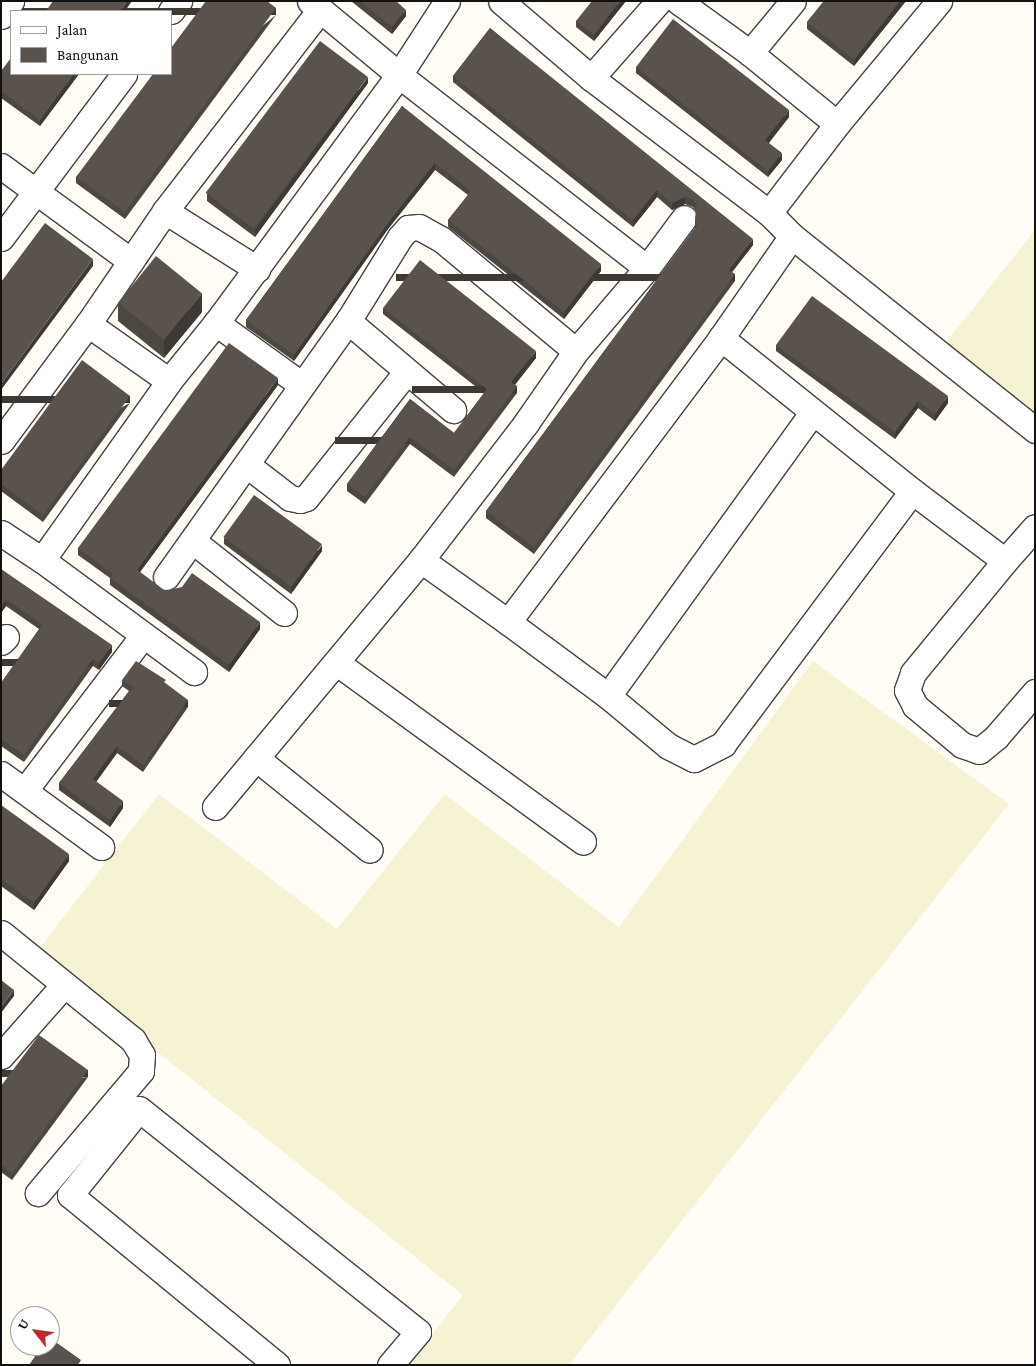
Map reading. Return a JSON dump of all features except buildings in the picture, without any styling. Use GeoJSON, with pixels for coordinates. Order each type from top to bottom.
{"type":"FeatureCollection","features":[{"type":"Feature","properties":{"kind":"street"},"geometry":{"type":"LineString","coordinates":[[1,16],[11,1]]}},
{"type":"Feature","properties":{"kind":"street"},"geometry":{"type":"LineString","coordinates":[[42,560],[169,381],[257,269],[398,75],[447,1]]}},
{"type":"Feature","properties":{"kind":"street"},"geometry":{"type":"LineString","coordinates":[[591,78],[659,1]]}},
{"type":"Feature","properties":{"kind":"street"},"geometry":{"type":"LineString","coordinates":[[678,1],[750,54],[837,124]]}},
{"type":"Feature","properties":{"kind":"street"},"geometry":{"type":"LineString","coordinates":[[750,54],[792,1]]}},
{"type":"Feature","properties":{"kind":"street"},"geometry":{"type":"LineString","coordinates":[[769,213],[837,124],[939,1]]}},
{"type":"Feature","properties":{"kind":"street"},"geometry":{"type":"LineString","coordinates":[[506,3],[591,78],[769,213],[792,236],[1035,430]]}},
{"type":"Feature","properties":{"kind":"street"},"geometry":{"type":"LineString","coordinates":[[1,440],[88,324],[165,211],[315,6],[398,75],[647,268]]}},
{"type":"Feature","properties":{"kind":"street"},"geometry":{"type":"LineString","coordinates":[[1,238],[123,75]]}},
{"type":"Feature","properties":{"kind":"street"},"geometry":{"type":"LineString","coordinates":[[1,166],[130,261]]}},
{"type":"Feature","properties":{"kind":"street"},"geometry":{"type":"LineString","coordinates":[[165,211],[257,269]]}},
{"type":"Feature","properties":{"kind":"street"},"geometry":{"type":"LineString","coordinates":[[215,807],[421,560],[520,430],[576,351],[647,268],[684,218]]}},
{"type":"Feature","properties":{"kind":"street"},"geometry":{"type":"LineString","coordinates":[[166,577],[348,322],[400,237],[408,228],[419,227],[441,239],[576,351]]}},
{"type":"Feature","properties":{"kind":"street"},"geometry":{"type":"LineString","coordinates":[[508,622],[721,338],[792,236]]}},
{"type":"Feature","properties":{"kind":"street"},"geometry":{"type":"LineString","coordinates":[[348,322],[453,410]]}},
{"type":"Feature","properties":{"kind":"street"},"geometry":{"type":"LineString","coordinates":[[216,323],[302,385]]}},
{"type":"Feature","properties":{"kind":"street"},"geometry":{"type":"LineString","coordinates":[[88,324],[169,381]]}},
{"type":"Feature","properties":{"kind":"street"},"geometry":{"type":"LineString","coordinates":[[721,338],[812,413],[1005,561]]}},
{"type":"Feature","properties":{"kind":"street"},"geometry":{"type":"LineString","coordinates":[[247,465],[290,498],[300,500],[306,498],[407,371]]}},
{"type":"Feature","properties":{"kind":"street"},"geometry":{"type":"LineString","coordinates":[[608,696],[812,413]]}},
{"type":"Feature","properties":{"kind":"street"},"geometry":{"type":"LineString","coordinates":[[421,560],[608,696],[668,746],[694,758],[723,744],[912,491]]}},
{"type":"Feature","properties":{"kind":"street"},"geometry":{"type":"LineString","coordinates":[[1035,527],[913,673],[907,690],[915,706],[962,745],[979,751],[996,737],[1035,692]]}},
{"type":"Feature","properties":{"kind":"street"},"geometry":{"type":"LineString","coordinates":[[1,533],[42,560],[142,637],[194,672]]}},
{"type":"Feature","properties":{"kind":"street"},"geometry":{"type":"LineString","coordinates":[[193,541],[284,613]]}},
{"type":"Feature","properties":{"kind":"street"},"geometry":{"type":"LineString","coordinates":[[25,790],[142,637]]}},
{"type":"Feature","properties":{"kind":"street"},"geometry":{"type":"LineString","coordinates":[[337,663],[584,842]]}},
{"type":"Feature","properties":{"kind":"street"},"geometry":{"type":"LineString","coordinates":[[256,758],[370,850]]}},
{"type":"Feature","properties":{"kind":"street"},"geometry":{"type":"LineString","coordinates":[[1,774],[101,847]]}},
{"type":"Feature","properties":{"kind":"street"},"geometry":{"type":"LineString","coordinates":[[1,933],[63,986],[133,1040],[142,1055],[141,1071],[38,1193]]}},
{"type":"Feature","properties":{"kind":"street"},"geometry":{"type":"LineString","coordinates":[[1,1056],[63,986]]}},
{"type":"Feature","properties":{"kind":"street"},"geometry":{"type":"LineString","coordinates":[[277,1365],[70,1195],[140,1109],[418,1332],[390,1365]]}},
{"type":"Feature","properties":{"kind":"shaded area"},"geometry":{"type":"Polygon","coordinates":[[[1035,230],[1035,420],[944,345],[1035,230]]]}},
{"type":"Feature","properties":{"kind":"shaded area"},"geometry":{"type":"Polygon","coordinates":[[[813,661],[1009,804],[569,1365],[408,1365],[463,1295],[160,1054],[31,959],[159,794],[337,929],[445,794],[619,927],[813,661]]]}}]}
